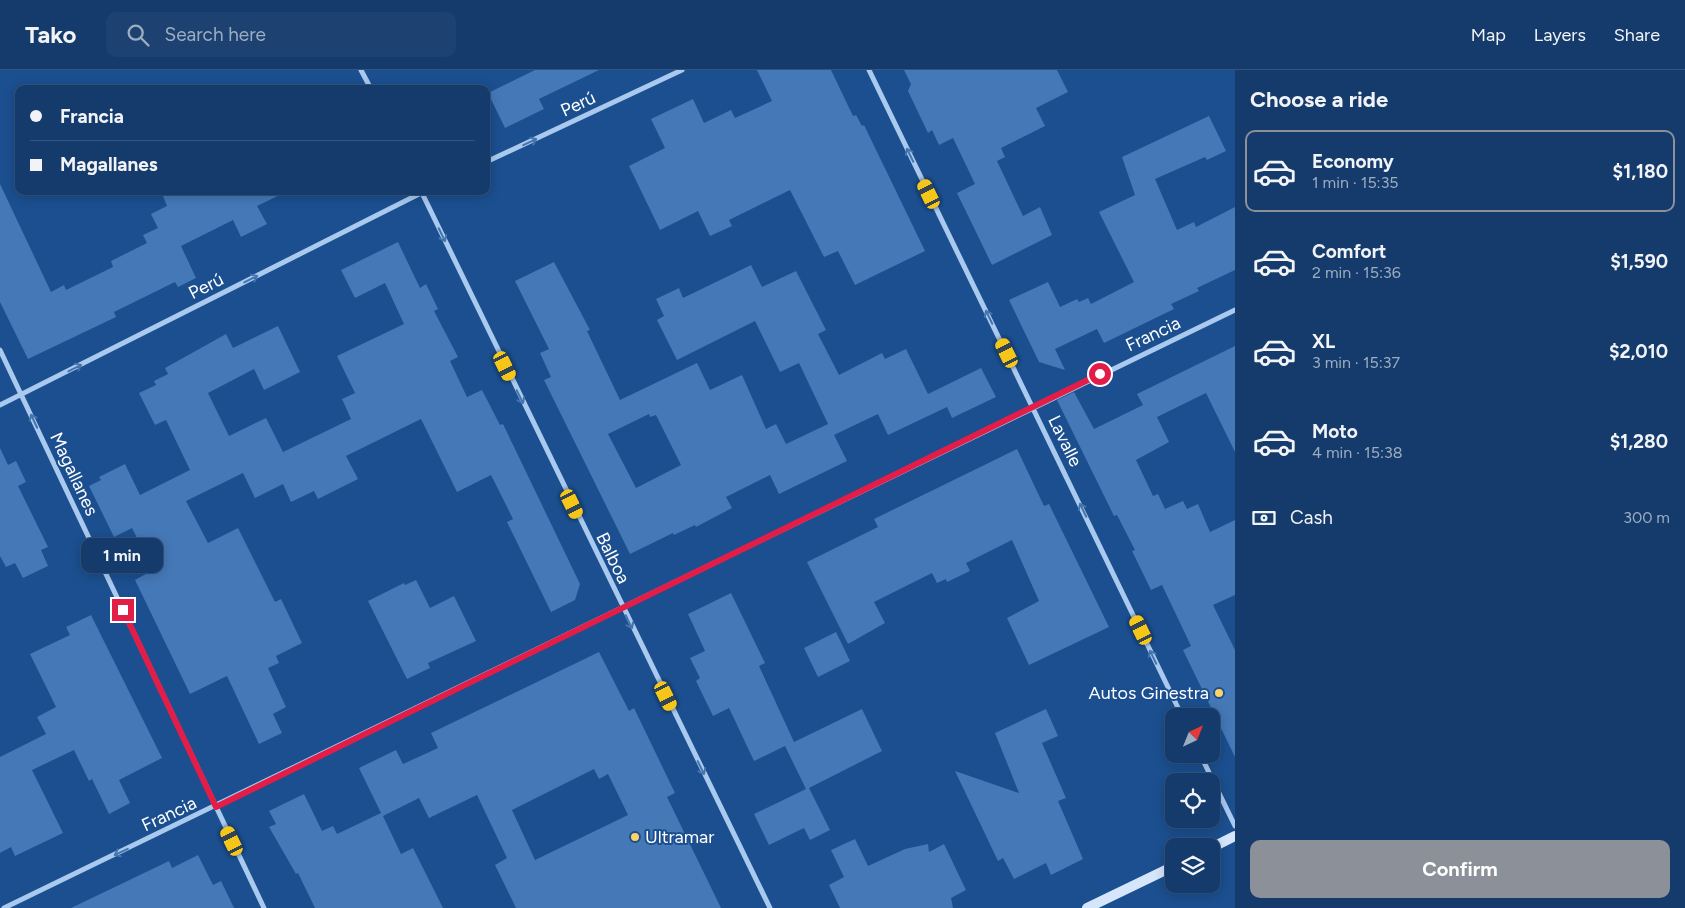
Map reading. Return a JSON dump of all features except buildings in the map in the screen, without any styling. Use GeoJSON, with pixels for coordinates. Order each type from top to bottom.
{"type":"FeatureCollection","features":[{"type":"Feature","properties":{"kind":"main road"},"geometry":{"type":"LineString","coordinates":[[1220,844],[1235,836]]}},
{"type":"Feature","properties":{"kind":"main road"},"geometry":{"type":"LineString","coordinates":[[1087,908],[1165,870]]}},
{"type":"Feature","properties":{"kind":"street"},"geometry":{"type":"LineString","coordinates":[[361,70],[369,85]]}},
{"type":"Feature","properties":{"kind":"street","name":"Perú"},"geometry":{"type":"LineString","coordinates":[[490,160],[682,70]]}},
{"type":"Feature","properties":{"kind":"street","name":"Lavalle"},"geometry":{"type":"LineString","coordinates":[[869,70],[1178,708]]}},
{"type":"Feature","properties":{"kind":"street","name":"Perú"},"geometry":{"type":"LineString","coordinates":[[0,405],[416,195]]}},
{"type":"Feature","properties":{"kind":"street","name":"Balboa"},"geometry":{"type":"LineString","coordinates":[[423,195],[622,608],[770,908]]}},
{"type":"Feature","properties":{"kind":"street","name":"Francia"},"geometry":{"type":"LineString","coordinates":[[4,908],[216,807],[1033,406],[1235,310]]}},
{"type":"Feature","properties":{"kind":"street","name":"Magallanes"},"geometry":{"type":"LineString","coordinates":[[0,350],[264,908]]}},
{"type":"Feature","properties":{"kind":"street"},"geometry":{"type":"LineString","coordinates":[[1204,763],[1235,826]]}},
{"type":"Feature","properties":{"kind":"place","name":"Autos Ginestra"},"geometry":{"type":"Point","coordinates":[1219,693]}},
{"type":"Feature","properties":{"kind":"place","name":"Ultramar"},"geometry":{"type":"Point","coordinates":[635,837]}},
{"type":"Feature","properties":{"kind":"route"},"geometry":{"type":"LineString","coordinates":[[123,610],[216,807],[1100,374]]}}]}
